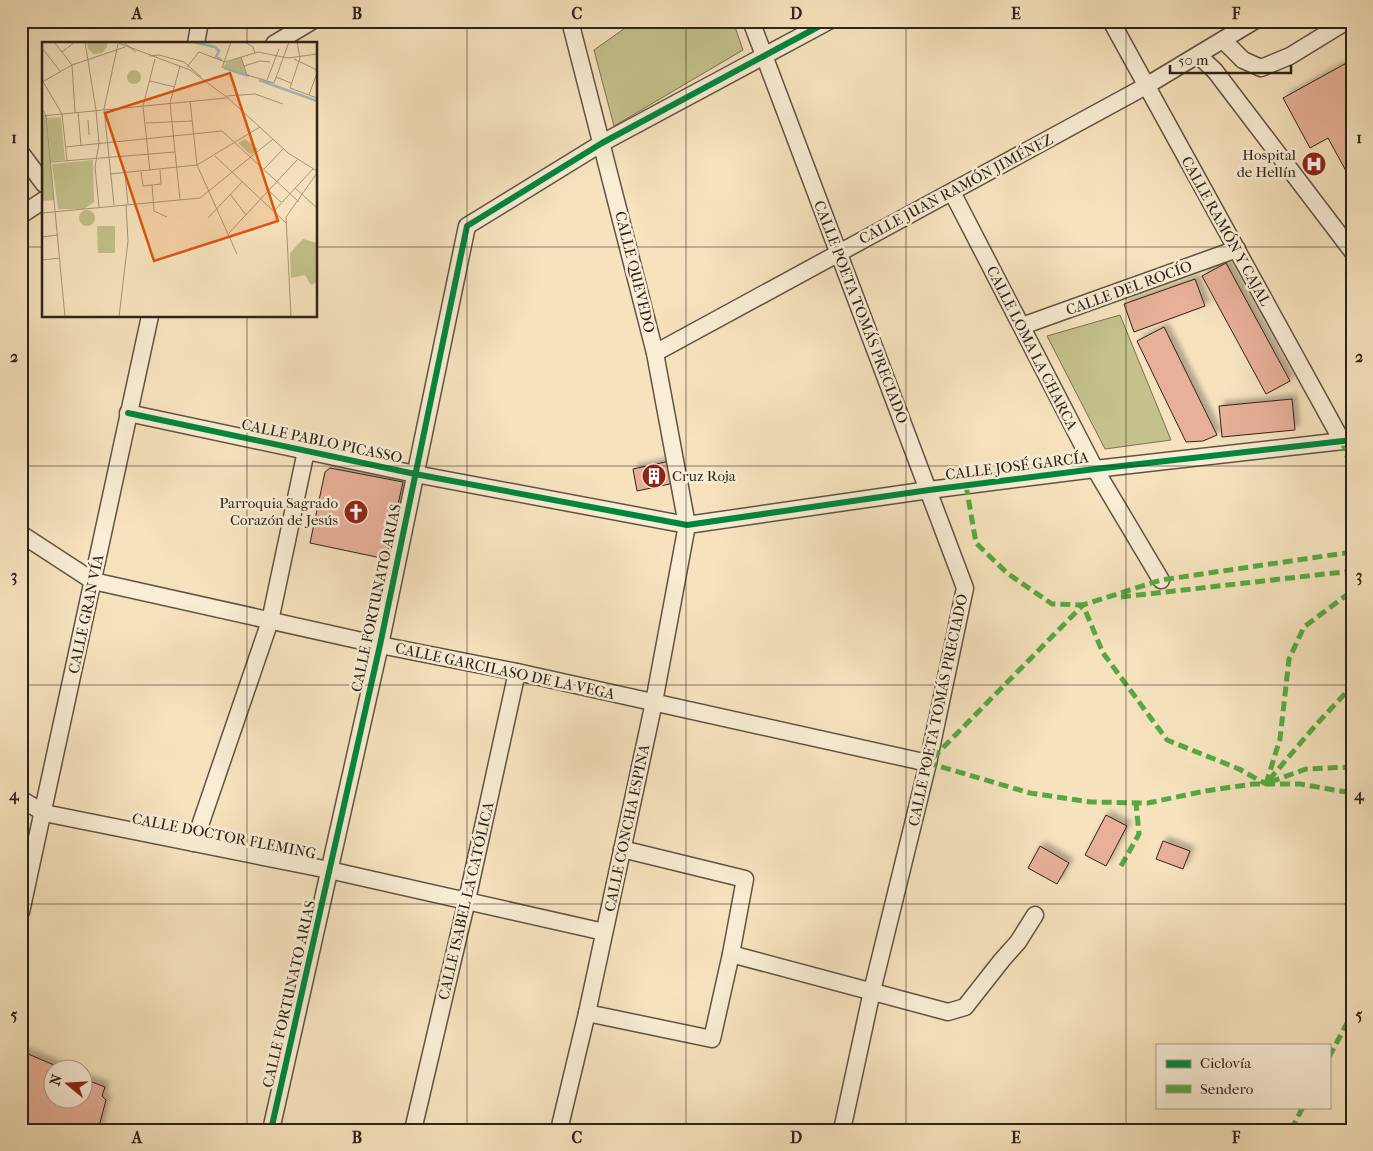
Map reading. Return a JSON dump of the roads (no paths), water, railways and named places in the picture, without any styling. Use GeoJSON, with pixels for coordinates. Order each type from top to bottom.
{"type":"FeatureCollection","features":[{"type":"Feature","properties":{"kind":"street"},"geometry":{"type":"LineString","coordinates":[[196,42],[200,21]]}},
{"type":"Feature","properties":{"kind":"street"},"geometry":{"type":"LineString","coordinates":[[277,42],[312,21]]}},
{"type":"Feature","properties":{"kind":"street","name":"CALLE QUEVEDO"},"geometry":{"type":"LineString","coordinates":[[570,21],[655,353],[687,525]]}},
{"type":"Feature","properties":{"kind":"street","name":"CALLE POETA TOMÁS PRECIADO"},"geometry":{"type":"LineString","coordinates":[[751,21],[965,588],[928,763],[872,991],[842,1130]]}},
{"type":"Feature","properties":{"kind":"street","name":"CALLE FORTUNATO ARIAS"},"geometry":{"type":"LineString","coordinates":[[271,1130],[380,645],[467,226],[602,143],[829,21]]}},
{"type":"Feature","properties":{"kind":"street","name":"CALLE RAMÓN Y CAJAL"},"geometry":{"type":"LineString","coordinates":[[1111,21],[1237,249],[1347,441]]}},
{"type":"Feature","properties":{"kind":"street","name":"CALLE JUAN RAMÓN JIMÉNEZ"},"geometry":{"type":"LineString","coordinates":[[655,353],[1146,86],[1254,21]]}},
{"type":"Feature","properties":{"kind":"street"},"geometry":{"type":"LineString","coordinates":[[1223,40],[1243,60],[1261,68],[1290,56],[1347,21]]}},
{"type":"Feature","properties":{"kind":"street"},"geometry":{"type":"LineString","coordinates":[[1198,55],[1215,71],[1352,251]]}},
{"type":"Feature","properties":{"kind":"street"},"geometry":{"type":"LineString","coordinates":[[21,153],[42,181]]}},
{"type":"Feature","properties":{"kind":"street","name":"CALLE LOMA LA CHARCA"},"geometry":{"type":"LineString","coordinates":[[952,192],[1095,469],[1161,580]]}},
{"type":"Feature","properties":{"kind":"street"},"geometry":{"type":"LineString","coordinates":[[21,214],[42,201]]}},
{"type":"Feature","properties":{"kind":"street","name":"CALLE DEL ROCÍO"},"geometry":{"type":"LineString","coordinates":[[1022,326],[1237,249]]}},
{"type":"Feature","properties":{"kind":"street","name":"CALLE GRAN VÍA"},"geometry":{"type":"LineString","coordinates":[[21,912],[44,813],[150,318]]}},
{"type":"Feature","properties":{"kind":"street","name":"CALLE PABLO PICASSO"},"geometry":{"type":"LineString","coordinates":[[128,414],[416,474],[687,525]]}},
{"type":"Feature","properties":{"kind":"street","name":"CALLE JOSÉ GARCÍA"},"geometry":{"type":"LineString","coordinates":[[687,525],[929,490],[1095,469],[1347,441]]}},
{"type":"Feature","properties":{"kind":"street"},"geometry":{"type":"LineString","coordinates":[[194,843],[270,621],[306,451]]}},
{"type":"Feature","properties":{"kind":"street","name":"CALLE CONCHA ESPINA"},"geometry":{"type":"LineString","coordinates":[[559,1130],[587,1013],[654,702],[687,525]]}},
{"type":"Feature","properties":{"kind":"street"},"geometry":{"type":"LineString","coordinates":[[21,534],[93,581]]}},
{"type":"Feature","properties":{"kind":"street","name":"CALLE GARCILASO DE LA VEGA"},"geometry":{"type":"LineString","coordinates":[[93,581],[928,763]]}},
{"type":"Feature","properties":{"kind":"street","name":"CALLE ISABEL LA CATÓLICA"},"geometry":{"type":"LineString","coordinates":[[413,1130],[467,900],[517,672]]}},
{"type":"Feature","properties":{"kind":"street"},"geometry":{"type":"LineString","coordinates":[[21,799],[44,813]]}},
{"type":"Feature","properties":{"kind":"street","name":"CALLE DOCTOR FLEMING"},"geometry":{"type":"LineString","coordinates":[[44,813],[329,870],[604,932]]}},
{"type":"Feature","properties":{"kind":"street"},"geometry":{"type":"LineString","coordinates":[[587,1013],[712,1039],[731,954],[745,879],[622,849]]}},
{"type":"Feature","properties":{"kind":"street"},"geometry":{"type":"LineString","coordinates":[[731,954],[948,1012],[965,1007],[1018,942],[1035,915]]}},
{"type":"Feature","properties":{"kind":"place","name":"Hospital de Hellín"},"geometry":{"type":"Point","coordinates":[1314,164]}},
{"type":"Feature","properties":{"kind":"place","name":"Cruz Roja"},"geometry":{"type":"Point","coordinates":[654,476]}},
{"type":"Feature","properties":{"kind":"place","name":"Parroquia Sagrado Corazón de Jesús"},"geometry":{"type":"Point","coordinates":[356,512]}}]}
